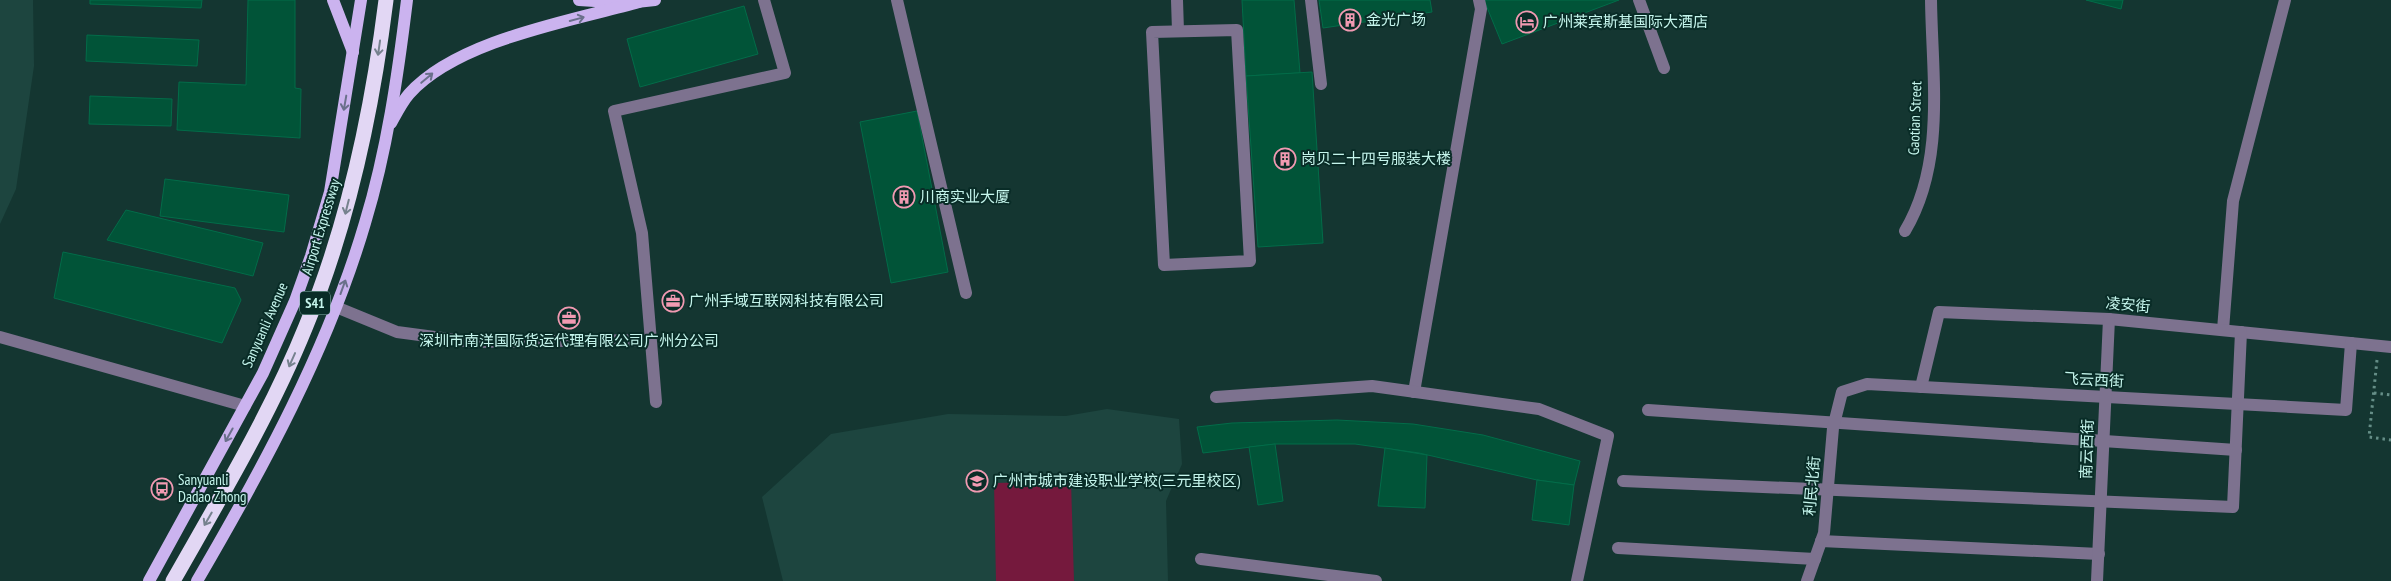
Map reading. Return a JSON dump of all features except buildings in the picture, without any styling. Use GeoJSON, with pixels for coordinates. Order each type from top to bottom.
{"type":"FeatureCollection","features":[{"type":"Feature","properties":{"kind":"highway","name":"Airport Expressway"},"geometry":{"type":"LineString","coordinates":[[172,581],[274,398],[326,275],[344,220],[358,167],[373,91],[386,0]]}},
{"type":"Feature","properties":{"kind":"main road"},"geometry":{"type":"LineString","coordinates":[[334,0],[354,55]]}},
{"type":"Feature","properties":{"kind":"main road","name":"Sanyuanli Avenue"},"geometry":{"type":"LineString","coordinates":[[149,581],[245,406],[286,323],[322,223],[330,192],[354,55],[361,0]]}},
{"type":"Feature","properties":{"kind":"main road"},"geometry":{"type":"LineString","coordinates":[[197,581],[276,436],[336,307],[366,222],[387,130],[407,0]]}},
{"type":"Feature","properties":{"kind":"main road"},"geometry":{"type":"LineString","coordinates":[[578,0],[639,2]]}},
{"type":"Feature","properties":{"kind":"main road"},"geometry":{"type":"LineString","coordinates":[[387,130],[408,95],[430,74],[464,55],[508,39],[639,2],[654,0]]}},
{"type":"Feature","properties":{"kind":"street"},"geometry":{"type":"LineString","coordinates":[[656,402],[642,233],[614,111],[785,73],[764,0]]}},
{"type":"Feature","properties":{"kind":"street"},"geometry":{"type":"LineString","coordinates":[[897,0],[966,293]]}},
{"type":"Feature","properties":{"kind":"street"},"geometry":{"type":"LineString","coordinates":[[1176,0],[1178,31]]}},
{"type":"Feature","properties":{"kind":"street"},"geometry":{"type":"LineString","coordinates":[[1311,0],[1321,84]]}},
{"type":"Feature","properties":{"kind":"street"},"geometry":{"type":"LineString","coordinates":[[1414,392],[1481,9],[1479,0]]}},
{"type":"Feature","properties":{"kind":"street"},"geometry":{"type":"LineString","coordinates":[[1639,0],[1664,68]]}},
{"type":"Feature","properties":{"kind":"street","name":"Gaotian Street"},"geometry":{"type":"LineString","coordinates":[[1905,231],[1916,212],[1928,175],[1934,139],[1931,0]]}},
{"type":"Feature","properties":{"kind":"street"},"geometry":{"type":"LineString","coordinates":[[2223,330],[2233,201],[2285,0]]}},
{"type":"Feature","properties":{"kind":"street"},"geometry":{"type":"LineString","coordinates":[[1237,30],[1250,261],[1164,265],[1152,32],[1178,31],[1237,30]]}},
{"type":"Feature","properties":{"kind":"street"},"geometry":{"type":"LineString","coordinates":[[336,307],[397,332],[472,342],[650,340]]}},
{"type":"Feature","properties":{"kind":"street","name":"凌安街"},"geometry":{"type":"LineString","coordinates":[[1921,387],[1938,312],[2109,319],[2391,347]]}},
{"type":"Feature","properties":{"kind":"street","name":"南云西街"},"geometry":{"type":"LineString","coordinates":[[2097,581],[2109,319]]}},
{"type":"Feature","properties":{"kind":"street"},"geometry":{"type":"LineString","coordinates":[[1622,482],[2233,507],[2241,332]]}},
{"type":"Feature","properties":{"kind":"street"},"geometry":{"type":"LineString","coordinates":[[0,337],[245,406]]}},
{"type":"Feature","properties":{"kind":"street","name":"飞云西街"},"geometry":{"type":"LineString","coordinates":[[1842,392],[1867,384],[2346,410],[2351,343]]}},
{"type":"Feature","properties":{"kind":"street"},"geometry":{"type":"LineString","coordinates":[[1216,397],[1372,386],[1539,409],[1608,436],[1576,581]]}},
{"type":"Feature","properties":{"kind":"street","name":"利民北街"},"geometry":{"type":"LineString","coordinates":[[1807,581],[1824,533],[1835,423],[1842,392]]}},
{"type":"Feature","properties":{"kind":"street"},"geometry":{"type":"LineString","coordinates":[[1648,410],[2236,450]]}},
{"type":"Feature","properties":{"kind":"street"},"geometry":{"type":"LineString","coordinates":[[1821,541],[2099,554]]}},
{"type":"Feature","properties":{"kind":"street"},"geometry":{"type":"LineString","coordinates":[[1618,548],[1815,559]]}},
{"type":"Feature","properties":{"kind":"street"},"geometry":{"type":"LineString","coordinates":[[1202,559],[1376,581]]}},
{"type":"Feature","properties":{"kind":"path"},"geometry":{"type":"LineString","coordinates":[[2378,352],[2369,438],[2391,440]]}},
{"type":"Feature","properties":{"kind":"path"},"geometry":{"type":"LineString","coordinates":[[2374,393],[2391,395]]}},
{"type":"Feature","properties":{"kind":"shaded area"},"geometry":{"type":"Polygon","coordinates":[[[0,0],[33,0],[34,66],[16,189],[0,224],[0,0]]]}},
{"type":"Feature","properties":{"kind":"shaded area","name":"广州市城市建设职业学校(三元里校区)"},"geometry":{"type":"Polygon","coordinates":[[[1107,409],[1179,419],[1182,464],[1166,501],[1168,581],[783,581],[762,497],[831,434],[948,414],[1066,416],[1107,409]]]}},
{"type":"Feature","properties":{"kind":"shaded area"},"geometry":{"type":"Polygon","coordinates":[[[1071,481],[1074,581],[996,581],[994,483],[1071,481]]]}},
{"type":"Feature","properties":{"kind":"place","name":"金光广场"},"geometry":{"type":"Point","coordinates":[1350,20]}},
{"type":"Feature","properties":{"kind":"place","name":"广州莱宾斯基国际大酒店"},"geometry":{"type":"Point","coordinates":[1527,22]}},
{"type":"Feature","properties":{"kind":"place","name":"岗贝二十四号服装大楼"},"geometry":{"type":"Point","coordinates":[1285,159]}},
{"type":"Feature","properties":{"kind":"place","name":"川商实业大厦"},"geometry":{"type":"Point","coordinates":[904,197]}},
{"type":"Feature","properties":{"kind":"place","name":"广州手域互联网科技有限公司"},"geometry":{"type":"Point","coordinates":[673,301]}},
{"type":"Feature","properties":{"kind":"place","name":"深圳市南洋国际货运代理有限公司广州分公司"},"geometry":{"type":"Point","coordinates":[569,318]}},
{"type":"Feature","properties":{"kind":"place","name":"广州市城市建设职业学校(三元里校区)"},"geometry":{"type":"Point","coordinates":[977,481]}},
{"type":"Feature","properties":{"kind":"place","name":"Sanyuanli Dadao Zhong"},"geometry":{"type":"Point","coordinates":[162,489]}}]}
